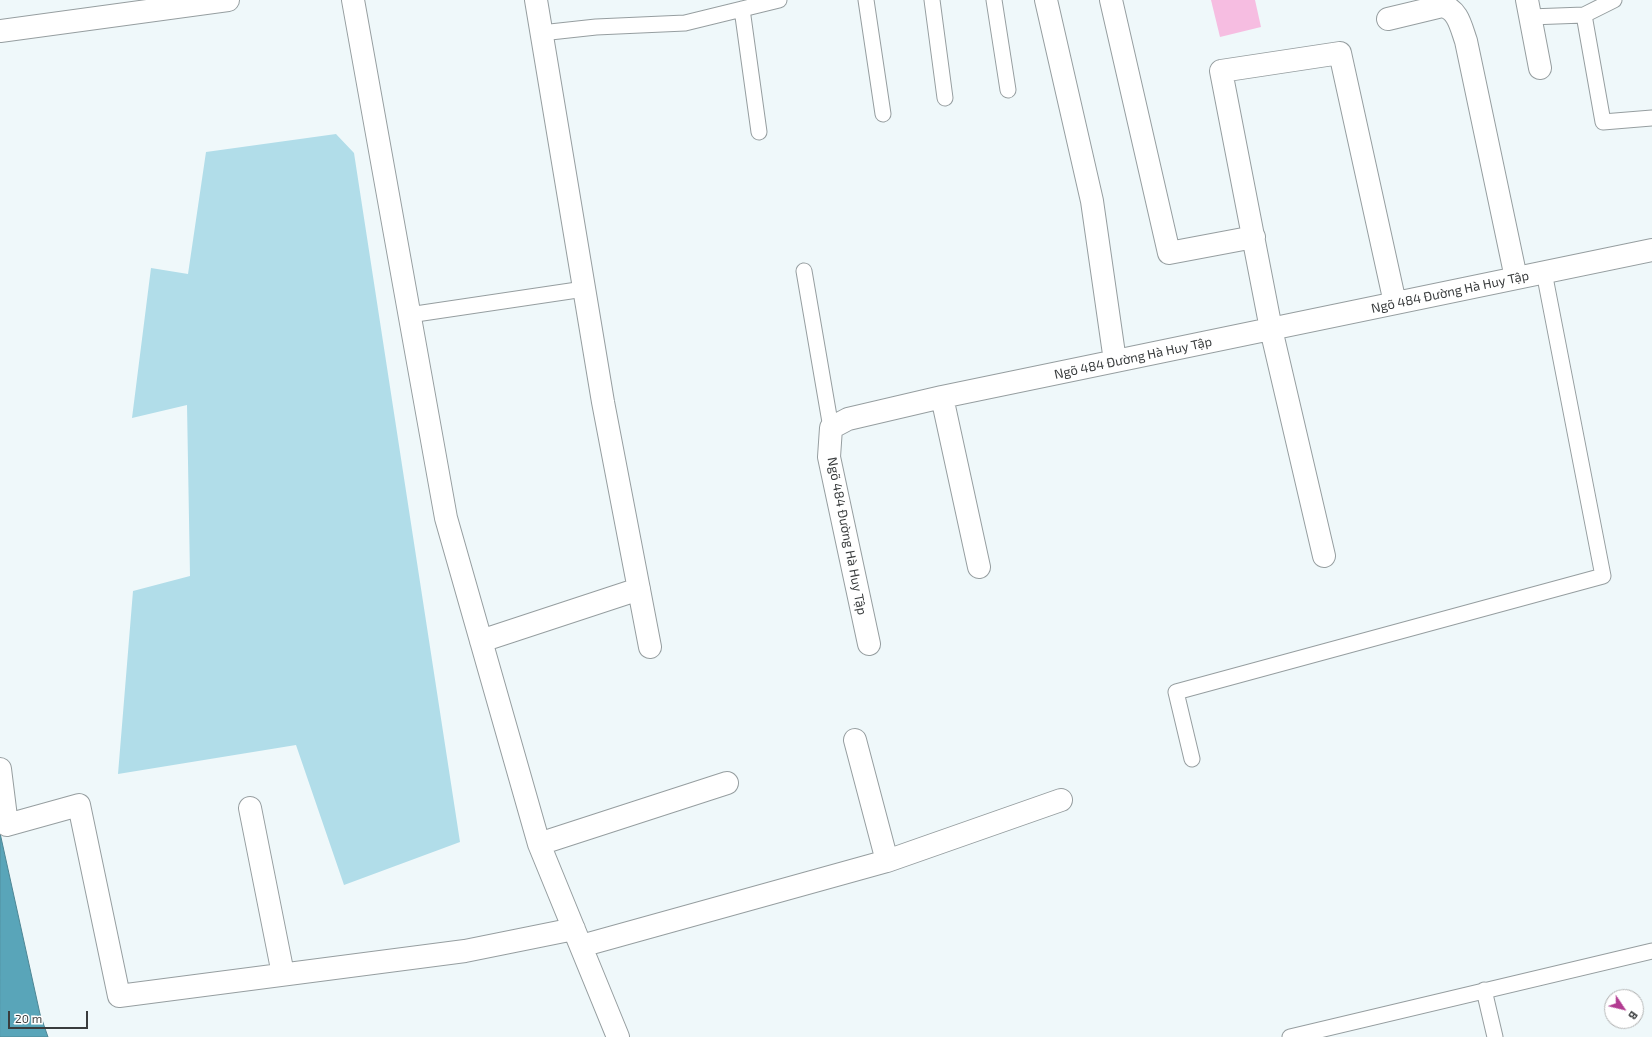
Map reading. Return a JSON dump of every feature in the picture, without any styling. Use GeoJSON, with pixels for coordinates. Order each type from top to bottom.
{"type":"FeatureCollection","features":[{"type":"Feature","properties":{"kind":"street"},"geometry":{"type":"LineString","coordinates":[[0,31],[228,0]]}},
{"type":"Feature","properties":{"kind":"street"},"geometry":{"type":"LineString","coordinates":[[353,0],[446,518],[539,844],[618,1037]]}},
{"type":"Feature","properties":{"kind":"street"},"geometry":{"type":"LineString","coordinates":[[536,0],[603,402],[650,647]]}},
{"type":"Feature","properties":{"kind":"street"},"geometry":{"type":"LineString","coordinates":[[1046,0],[1092,201],[1116,361]]}},
{"type":"Feature","properties":{"kind":"street"},"geometry":{"type":"LineString","coordinates":[[1111,0],[1169,253],[1254,238]]}},
{"type":"Feature","properties":{"kind":"street"},"geometry":{"type":"LineString","coordinates":[[1388,19],[1442,6],[1455,13],[1466,41],[1516,278]]}},
{"type":"Feature","properties":{"kind":"street"},"geometry":{"type":"LineString","coordinates":[[1528,8],[1540,68]]}},
{"type":"Feature","properties":{"kind":"street"},"geometry":{"type":"LineString","coordinates":[[1324,556],[1271,329],[1221,71],[1340,53],[1396,303]]}},
{"type":"Feature","properties":{"kind":"street","name":"Ngõ 484 Đường Hà Huy Tập"},"geometry":{"type":"LineString","coordinates":[[869,644],[829,457],[831,428],[848,419],[942,397],[1652,250]]}},
{"type":"Feature","properties":{"kind":"street"},"geometry":{"type":"LineString","coordinates":[[942,397],[979,567]]}},
{"type":"Feature","properties":{"kind":"street"},"geometry":{"type":"LineString","coordinates":[[481,641],[639,589]]}},
{"type":"Feature","properties":{"kind":"street"},"geometry":{"type":"LineString","coordinates":[[855,740],[887,861]]}},
{"type":"Feature","properties":{"kind":"street"},"geometry":{"type":"LineString","coordinates":[[0,769],[7,825],[80,806],[119,996],[577,937],[887,861],[1061,800]]}},
{"type":"Feature","properties":{"kind":"street"},"geometry":{"type":"LineString","coordinates":[[539,844],[727,783]]}},
{"type":"Feature","properties":{"kind":"street"},"geometry":{"type":"LineString","coordinates":[[250,808],[283,974]]}},
{"type":"Feature","properties":{"kind":"lane"},"geometry":{"type":"LineString","coordinates":[[542,33],[604,26],[685,23],[779,0]]}},
{"type":"Feature","properties":{"kind":"lane"},"geometry":{"type":"LineString","coordinates":[[866,0],[884,114]]}},
{"type":"Feature","properties":{"kind":"lane"},"geometry":{"type":"LineString","coordinates":[[932,0],[945,98]]}},
{"type":"Feature","properties":{"kind":"lane"},"geometry":{"type":"LineString","coordinates":[[994,0],[1008,90]]}},
{"type":"Feature","properties":{"kind":"lane"},"geometry":{"type":"LineString","coordinates":[[1528,8],[1584,15],[1614,0]]}},
{"type":"Feature","properties":{"kind":"lane"},"geometry":{"type":"LineString","coordinates":[[742,9],[759,132]]}},
{"type":"Feature","properties":{"kind":"lane"},"geometry":{"type":"LineString","coordinates":[[1584,15],[1603,122],[1652,118]]}},
{"type":"Feature","properties":{"kind":"lane"},"geometry":{"type":"LineString","coordinates":[[804,271],[831,428]]}},
{"type":"Feature","properties":{"kind":"lane"},"geometry":{"type":"LineString","coordinates":[[1192,758],[1176,692],[1603,576],[1544,272]]}},
{"type":"Feature","properties":{"kind":"lane"},"geometry":{"type":"LineString","coordinates":[[410,315],[584,289]]}},
{"type":"Feature","properties":{"kind":"lane"},"geometry":{"type":"LineString","coordinates":[[1290,1037],[1652,951]]}},
{"type":"Feature","properties":{"kind":"lane"},"geometry":{"type":"LineString","coordinates":[[1484,990],[1495,1037]]}},
{"type":"Feature","properties":{"kind":"shaded area"},"geometry":{"type":"Polygon","coordinates":[[[336,134],[354,153],[460,842],[344,885],[296,745],[118,774],[133,591],[190,576],[187,405],[132,418],[151,268],[188,274],[206,152],[336,134]]]}},
{"type":"Feature","properties":{"kind":"shaded area"},"geometry":{"type":"Polygon","coordinates":[[[0,833],[40,1014],[48,1037],[0,1037],[0,833]]]}},
{"type":"Feature","properties":{"kind":"building"},"geometry":{"type":"Polygon","coordinates":[[[1211,0],[1255,0],[1261,27],[1220,37],[1211,0]]]}}]}
